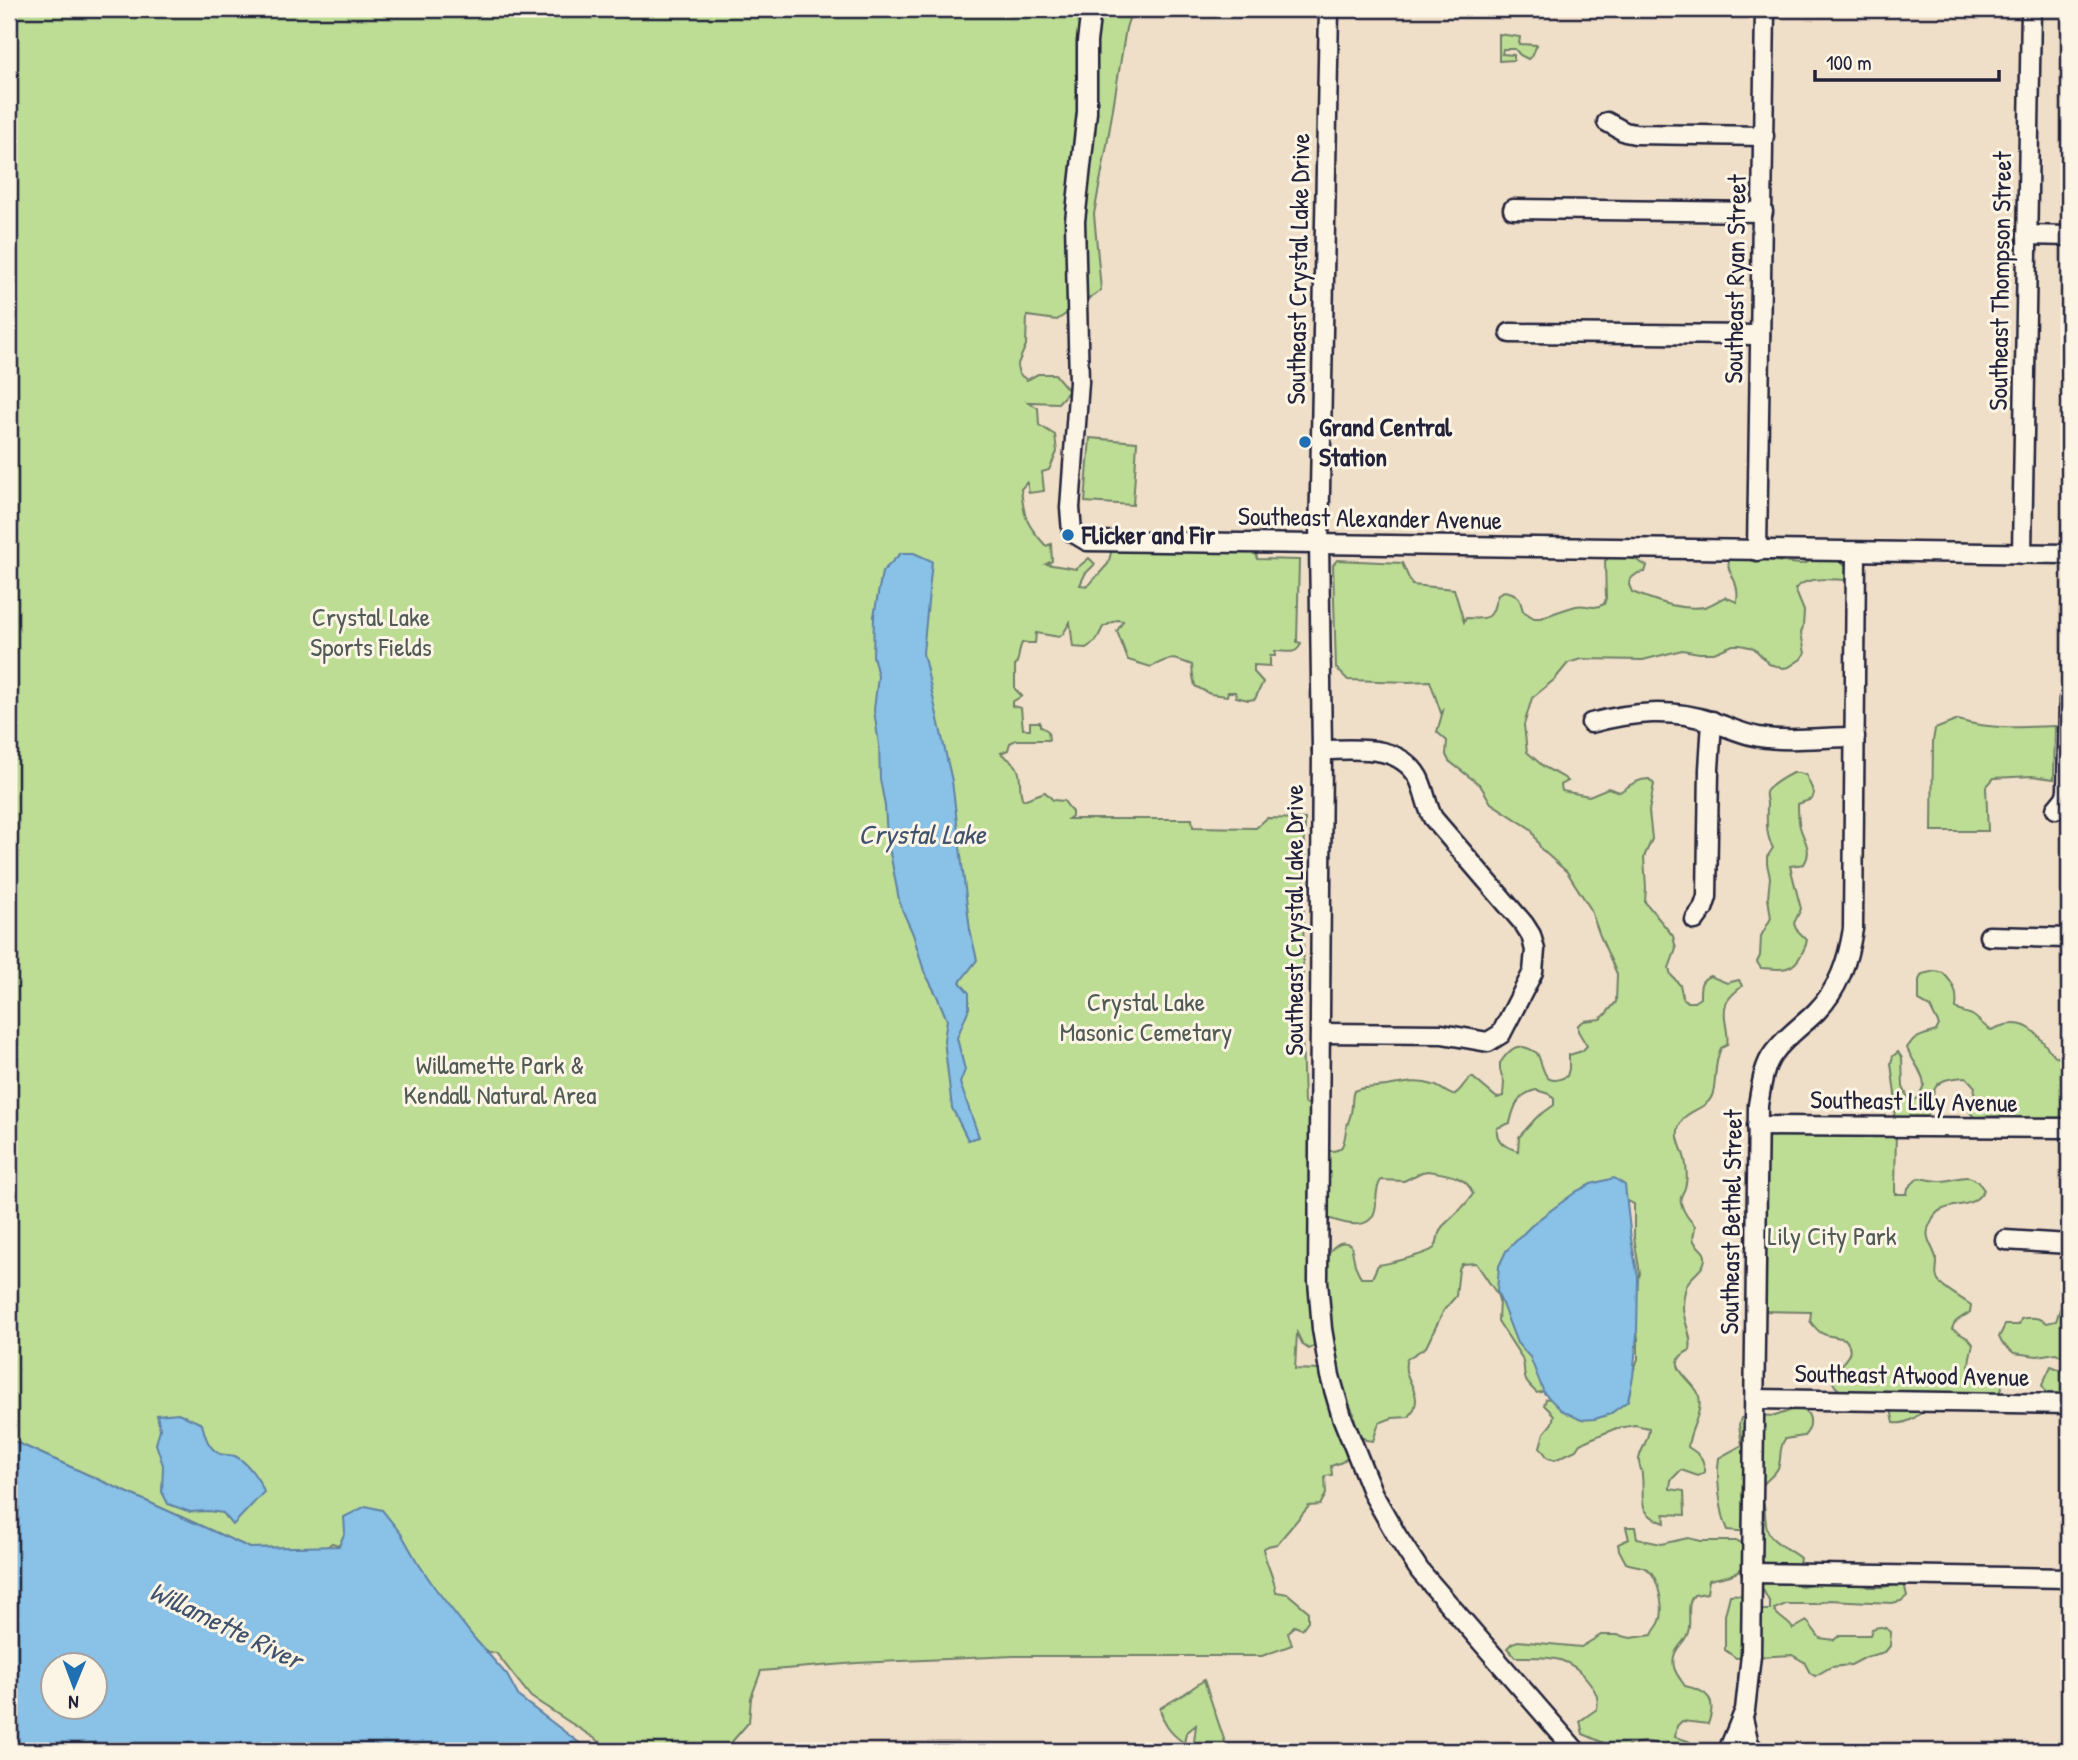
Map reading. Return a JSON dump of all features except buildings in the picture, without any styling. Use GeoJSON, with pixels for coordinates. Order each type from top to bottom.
{"type":"FeatureCollection","features":[{"type":"Feature","properties":{"kind":"street","name":"Southeast Alexander Avenue"},"geometry":{"type":"LineString","coordinates":[[1091,9],[1087,42],[1087,112],[1075,221],[1079,382],[1070,508],[1072,533],[1087,541],[2069,554]]}},
{"type":"Feature","properties":{"kind":"street","name":"Southeast Crystal Lake Drive"},"geometry":{"type":"LineString","coordinates":[[1329,9],[1319,544],[1322,750],[1318,1280],[1322,1329],[1330,1376],[1342,1417],[1373,1494],[1397,1536],[1420,1570],[1576,1751]]}},
{"type":"Feature","properties":{"kind":"street","name":"Southeast Ryan Street"},"geometry":{"type":"LineString","coordinates":[[1757,551],[1765,9]]}},
{"type":"Feature","properties":{"kind":"street","name":"Southeast Thompson Street"},"geometry":{"type":"LineString","coordinates":[[2022,554],[2031,9]]}},
{"type":"Feature","properties":{"kind":"street"},"geometry":{"type":"LineString","coordinates":[[1607,122],[1625,132],[1635,134],[1764,136]]}},
{"type":"Feature","properties":{"kind":"street"},"geometry":{"type":"LineString","coordinates":[[1513,209],[1763,212]]}},
{"type":"Feature","properties":{"kind":"street"},"geometry":{"type":"LineString","coordinates":[[2027,235],[2069,236]]}},
{"type":"Feature","properties":{"kind":"street"},"geometry":{"type":"LineString","coordinates":[[1510,333],[1760,335]]}},
{"type":"Feature","properties":{"kind":"street","name":"Southeast Bethel Street"},"geometry":{"type":"LineString","coordinates":[[1728,1751],[1743,1718],[1751,1655],[1758,1105],[1771,1056],[1787,1037],[1826,1001],[1840,978],[1847,961],[1853,929],[1856,552]]}},
{"type":"Feature","properties":{"kind":"street"},"geometry":{"type":"LineString","coordinates":[[2056,809],[2067,791],[2069,700]]}},
{"type":"Feature","properties":{"kind":"street"},"geometry":{"type":"LineString","coordinates":[[1591,723],[1619,716],[1662,712],[1691,715],[1736,731],[1774,738],[1855,737]]}},
{"type":"Feature","properties":{"kind":"street"},"geometry":{"type":"LineString","coordinates":[[1695,920],[1707,897],[1712,722]]}},
{"type":"Feature","properties":{"kind":"street"},"geometry":{"type":"LineString","coordinates":[[1321,1033],[1442,1034],[1488,1042],[1501,1034],[1534,972],[1536,958],[1531,935],[1524,924],[1433,818],[1417,776],[1409,765],[1384,752],[1322,750]]}},
{"type":"Feature","properties":{"kind":"street"},"geometry":{"type":"LineString","coordinates":[[1989,936],[2069,938]]}},
{"type":"Feature","properties":{"kind":"street","name":"Southeast Lilly Avenue"},"geometry":{"type":"LineString","coordinates":[[1758,1126],[2069,1128]]}},
{"type":"Feature","properties":{"kind":"street"},"geometry":{"type":"LineString","coordinates":[[2005,1240],[2069,1244]]}},
{"type":"Feature","properties":{"kind":"street","name":"Southeast Atwood Avenue"},"geometry":{"type":"LineString","coordinates":[[1755,1399],[2069,1404]]}},
{"type":"Feature","properties":{"kind":"street"},"geometry":{"type":"LineString","coordinates":[[1752,1573],[2069,1578]]}},
{"type":"Feature","properties":{"kind":"street"},"geometry":{"type":"LineString","coordinates":[[1743,1718],[1749,1744],[1755,1751]]}},
{"type":"Feature","properties":{"kind":"green space","name":"Willamette Park & Kendall Natural Area"},"geometry":{"type":"Polygon","coordinates":[[[9,9],[1132,9],[1126,28],[1094,214],[1101,290],[1057,320],[1027,316],[1026,345],[1017,366],[1019,374],[1027,380],[1038,374],[1055,374],[1069,391],[1058,403],[1028,402],[1038,408],[1039,425],[1055,435],[1057,452],[1049,470],[1042,472],[1044,491],[1029,493],[1027,482],[1021,489],[1025,514],[1039,538],[1046,546],[1051,544],[1052,561],[1046,564],[1076,569],[1089,558],[1095,564],[1085,574],[1080,585],[1088,586],[1108,564],[1112,549],[1256,549],[1257,559],[1299,560],[1297,642],[1301,643],[1294,651],[1275,651],[1275,656],[1270,656],[1270,666],[1254,665],[1254,672],[1263,682],[1255,699],[1248,700],[1236,697],[1235,692],[1228,692],[1227,696],[1210,694],[1195,686],[1192,665],[1180,661],[1167,660],[1151,667],[1128,660],[1117,631],[1123,621],[1117,620],[1103,627],[1096,641],[1086,648],[1073,647],[1070,622],[1059,637],[1036,633],[1035,643],[1022,643],[1021,646],[1015,666],[1015,689],[1022,696],[1012,702],[1012,706],[1021,708],[1023,729],[1030,729],[1030,722],[1040,722],[1040,726],[1048,731],[1049,740],[1016,740],[1010,743],[1008,750],[1001,753],[1017,767],[1023,800],[1045,792],[1053,800],[1064,801],[1072,812],[1068,819],[1192,819],[1193,827],[1256,828],[1267,818],[1305,819],[1302,1036],[1304,1103],[1322,1107],[1328,1151],[1342,1146],[1353,1094],[1360,1089],[1419,1082],[1436,1086],[1453,1095],[1472,1077],[1497,1098],[1503,1096],[1504,1082],[1500,1063],[1508,1053],[1520,1047],[1537,1053],[1549,1078],[1553,1080],[1567,1076],[1569,1055],[1582,1051],[1587,1046],[1578,1031],[1578,1025],[1584,1021],[1600,1019],[1616,1002],[1617,974],[1590,908],[1567,872],[1541,849],[1531,829],[1491,803],[1480,785],[1449,761],[1446,755],[1447,741],[1437,732],[1443,711],[1441,713],[1430,681],[1348,680],[1336,668],[1333,565],[1337,560],[1402,563],[1412,585],[1454,589],[1464,622],[1466,618],[1489,616],[1498,595],[1506,591],[1517,596],[1523,611],[1534,618],[1576,606],[1596,607],[1604,604],[1605,561],[1620,555],[1647,566],[1645,572],[1630,579],[1632,592],[1667,604],[1695,608],[1707,606],[1725,597],[1737,602],[1736,585],[1728,564],[1732,556],[1800,564],[1820,557],[1829,557],[1848,567],[1848,580],[1813,580],[1795,589],[1804,611],[1801,633],[1805,653],[1789,667],[1769,664],[1754,648],[1740,645],[1714,653],[1682,650],[1643,660],[1581,659],[1568,663],[1555,679],[1532,698],[1524,725],[1527,752],[1544,767],[1568,781],[1561,785],[1562,791],[1589,796],[1608,788],[1620,792],[1645,779],[1654,784],[1649,811],[1652,839],[1644,857],[1645,902],[1673,936],[1676,949],[1669,968],[1671,975],[1680,985],[1683,998],[1688,1002],[1700,998],[1702,982],[1710,976],[1727,983],[1739,980],[1742,986],[1726,1004],[1724,1014],[1727,1045],[1721,1048],[1712,1096],[1683,1119],[1678,1131],[1687,1171],[1681,1203],[1695,1226],[1693,1239],[1704,1253],[1705,1259],[1703,1266],[1689,1281],[1685,1290],[1683,1313],[1691,1344],[1690,1350],[1678,1361],[1681,1372],[1695,1388],[1700,1400],[1688,1447],[1700,1457],[1704,1467],[1704,1472],[1698,1476],[1681,1470],[1671,1480],[1670,1489],[1684,1491],[1685,1515],[1664,1514],[1665,1523],[1645,1510],[1639,1461],[1649,1428],[1635,1425],[1614,1429],[1580,1444],[1576,1450],[1555,1460],[1548,1458],[1540,1447],[1554,1415],[1544,1405],[1546,1399],[1630,1379],[1638,1359],[1633,1309],[1634,1291],[1640,1274],[1634,1238],[1634,1204],[1622,1198],[1526,1335],[1545,1391],[1537,1393],[1525,1379],[1522,1358],[1498,1321],[1497,1294],[1476,1263],[1462,1264],[1456,1296],[1444,1310],[1426,1347],[1407,1359],[1407,1373],[1416,1400],[1409,1417],[1392,1418],[1379,1423],[1373,1441],[1366,1440],[1355,1431],[1354,1414],[1337,1380],[1339,1364],[1334,1351],[1320,1341],[1309,1349],[1303,1345],[1297,1333],[1295,1369],[1320,1370],[1347,1458],[1331,1466],[1332,1475],[1325,1476],[1326,1494],[1320,1505],[1309,1506],[1277,1544],[1263,1549],[1276,1592],[1288,1594],[1308,1611],[1308,1621],[1302,1629],[1294,1626],[1288,1633],[1292,1645],[1262,1656],[1013,1656],[857,1663],[761,1671],[751,1698],[749,1722],[724,1751],[614,1751],[531,1697],[496,1653],[484,1651],[352,1550],[332,1543],[327,1547],[250,1548],[9,1439],[9,9]],[[1536,1090],[1525,1094],[1518,1102],[1510,1123],[1497,1128],[1500,1141],[1518,1151],[1519,1137],[1536,1118],[1554,1105],[1554,1099],[1549,1094],[1536,1090]],[[1428,1171],[1404,1181],[1381,1180],[1372,1217],[1361,1224],[1331,1219],[1325,1223],[1322,1251],[1328,1253],[1341,1243],[1351,1245],[1361,1278],[1372,1278],[1378,1265],[1409,1258],[1435,1247],[1441,1228],[1473,1194],[1460,1179],[1428,1171]]]}},
{"type":"Feature","properties":{"kind":"green space"},"geometry":{"type":"Polygon","coordinates":[[[1499,34],[1520,37],[1519,44],[1537,45],[1532,56],[1528,59],[1515,49],[1503,49],[1502,54],[1514,55],[1514,60],[1499,61],[1499,34]]]}},
{"type":"Feature","properties":{"kind":"green space"},"geometry":{"type":"Polygon","coordinates":[[[1090,438],[1137,442],[1133,505],[1085,502],[1090,438]]]}},
{"type":"Feature","properties":{"kind":"green space"},"geometry":{"type":"Polygon","coordinates":[[[1958,720],[1994,727],[2055,726],[2054,779],[2032,776],[1994,778],[1986,787],[1988,831],[1932,831],[1935,729],[1958,720]]]}},
{"type":"Feature","properties":{"kind":"green space"},"geometry":{"type":"Polygon","coordinates":[[[1793,773],[1806,775],[1814,793],[1812,799],[1798,804],[1799,824],[1808,850],[1807,859],[1804,864],[1790,866],[1801,909],[1794,923],[1807,940],[1793,965],[1784,969],[1761,968],[1757,962],[1761,936],[1771,918],[1767,857],[1773,848],[1768,832],[1766,792],[1793,773]]]}},
{"type":"Feature","properties":{"kind":"green space"},"geometry":{"type":"Polygon","coordinates":[[[1935,971],[1943,973],[1952,985],[1956,993],[1956,1008],[1961,1012],[1972,1015],[1991,1030],[2007,1025],[2025,1026],[2056,1056],[2068,1058],[2069,1053],[2069,1129],[2021,1132],[2000,1116],[1974,1117],[1968,1105],[1973,1100],[1975,1087],[1966,1077],[1949,1079],[1937,1085],[1926,1119],[1899,1120],[1894,1116],[1896,1102],[1891,1063],[1893,1056],[1898,1052],[1902,1058],[1903,1087],[1910,1102],[1918,1098],[1924,1085],[1922,1075],[1907,1048],[1916,1039],[1936,1031],[1939,1025],[1930,1007],[1919,1001],[1919,980],[1922,974],[1935,971]]]}},
{"type":"Feature","properties":{"kind":"green space","name":"Lily City Park"},"geometry":{"type":"Polygon","coordinates":[[[1757,1126],[1896,1127],[1895,1194],[1907,1194],[1908,1188],[1918,1178],[1942,1181],[1970,1177],[1979,1183],[1984,1190],[1975,1200],[1940,1211],[1933,1218],[1927,1233],[1936,1257],[1938,1280],[1971,1305],[1970,1312],[1957,1321],[1952,1329],[1973,1344],[1970,1371],[2001,1382],[2002,1389],[1998,1395],[1924,1409],[1911,1420],[1894,1423],[1888,1396],[1846,1397],[1835,1386],[1830,1377],[1849,1355],[1849,1345],[1845,1339],[1818,1331],[1810,1321],[1811,1312],[1755,1311],[1757,1126]]]}},
{"type":"Feature","properties":{"kind":"green space"},"geometry":{"type":"Polygon","coordinates":[[[2069,1303],[2069,1361],[2056,1353],[2037,1356],[2014,1353],[2002,1343],[1999,1337],[2005,1325],[2019,1325],[2021,1319],[2028,1318],[2047,1323],[2056,1321],[2060,1309],[2069,1303]]]}},
{"type":"Feature","properties":{"kind":"green space"},"geometry":{"type":"Polygon","coordinates":[[[2051,1366],[2069,1373],[2069,1403],[2047,1396],[2042,1385],[2051,1366]]]}},
{"type":"Feature","properties":{"kind":"green space"},"geometry":{"type":"Polygon","coordinates":[[[1801,1409],[1808,1414],[1810,1422],[1807,1432],[1804,1436],[1785,1439],[1778,1468],[1759,1492],[1771,1536],[1800,1558],[1799,1565],[1785,1577],[1789,1583],[1802,1586],[1822,1579],[1850,1579],[1869,1587],[1904,1583],[1907,1596],[1892,1603],[1829,1600],[1816,1604],[1786,1604],[1774,1609],[1793,1629],[1807,1621],[1820,1638],[1834,1640],[1840,1635],[1870,1635],[1872,1629],[1880,1627],[1891,1632],[1890,1646],[1885,1652],[1866,1657],[1851,1665],[1831,1667],[1815,1676],[1804,1662],[1792,1655],[1736,1658],[1725,1650],[1725,1615],[1730,1595],[1743,1596],[1757,1610],[1770,1610],[1770,1603],[1760,1584],[1764,1570],[1762,1557],[1749,1532],[1728,1530],[1725,1523],[1719,1495],[1719,1458],[1742,1445],[1739,1425],[1741,1418],[1755,1415],[1775,1416],[1801,1409]]]}},
{"type":"Feature","properties":{"kind":"green space"},"geometry":{"type":"Polygon","coordinates":[[[1626,1527],[1635,1527],[1637,1539],[1661,1544],[1688,1538],[1701,1541],[1738,1541],[1751,1548],[1741,1569],[1709,1580],[1707,1593],[1694,1595],[1691,1599],[1688,1632],[1674,1656],[1675,1669],[1685,1686],[1705,1694],[1712,1709],[1708,1724],[1682,1721],[1677,1726],[1675,1737],[1705,1751],[1664,1751],[1657,1744],[1644,1742],[1629,1745],[1626,1751],[1600,1751],[1602,1742],[1583,1734],[1580,1721],[1597,1709],[1598,1705],[1595,1692],[1582,1674],[1566,1662],[1537,1657],[1515,1657],[1507,1648],[1518,1641],[1581,1647],[1601,1635],[1631,1638],[1652,1635],[1661,1616],[1660,1593],[1651,1573],[1645,1568],[1626,1563],[1619,1550],[1618,1544],[1629,1539],[1626,1527]]]}},
{"type":"Feature","properties":{"kind":"green space"},"geometry":{"type":"Polygon","coordinates":[[[1204,1680],[1228,1751],[1193,1751],[1196,1725],[1186,1733],[1184,1743],[1171,1732],[1163,1719],[1160,1708],[1204,1680]]]}},
{"type":"Feature","properties":{"kind":"water","name":"Crystal Lake"},"geometry":{"type":"Polygon","coordinates":[[[901,553],[914,553],[932,561],[923,653],[952,781],[970,930],[977,960],[960,982],[969,993],[969,1008],[957,1038],[965,1070],[960,1083],[979,1137],[968,1140],[952,1108],[944,1040],[947,1020],[924,971],[913,934],[900,905],[887,837],[880,779],[874,710],[878,676],[873,656],[874,616],[882,572],[901,553]]]}},
{"type":"Feature","properties":{"kind":"water"},"geometry":{"type":"Polygon","coordinates":[[[1614,1178],[1625,1185],[1638,1277],[1633,1377],[1628,1401],[1610,1414],[1581,1420],[1561,1410],[1544,1393],[1530,1357],[1517,1343],[1497,1291],[1499,1266],[1506,1251],[1535,1222],[1577,1191],[1614,1178]]]}},
{"type":"Feature","properties":{"kind":"water"},"geometry":{"type":"Polygon","coordinates":[[[178,1413],[202,1424],[211,1447],[220,1454],[233,1455],[244,1462],[262,1487],[264,1492],[233,1525],[223,1513],[190,1512],[168,1504],[162,1492],[163,1465],[156,1444],[160,1429],[157,1415],[178,1413]]]}},
{"type":"Feature","properties":{"kind":"water","name":"Willamette River"},"geometry":{"type":"Polygon","coordinates":[[[9,1439],[250,1548],[339,1546],[345,1532],[344,1517],[366,1506],[382,1510],[402,1535],[435,1588],[507,1675],[519,1697],[590,1751],[30,1751],[9,1734],[9,1439]]]}},
{"type":"Feature","properties":{"kind":"place","name":"Grand Central Station"},"geometry":{"type":"Point","coordinates":[1305,442]}},
{"type":"Feature","properties":{"kind":"place","name":"Flicker and Fir"},"geometry":{"type":"Point","coordinates":[1068,535]}},
{"type":"Feature","properties":{"kind":"park label","name":"Crystal Lake Sports Fields"},"geometry":{"type":"Point","coordinates":[371,632]}},
{"type":"Feature","properties":{"kind":"park label","name":"Crystal Lake Masonic Cemetary"},"geometry":{"type":"Point","coordinates":[1146,1017]}}]}
